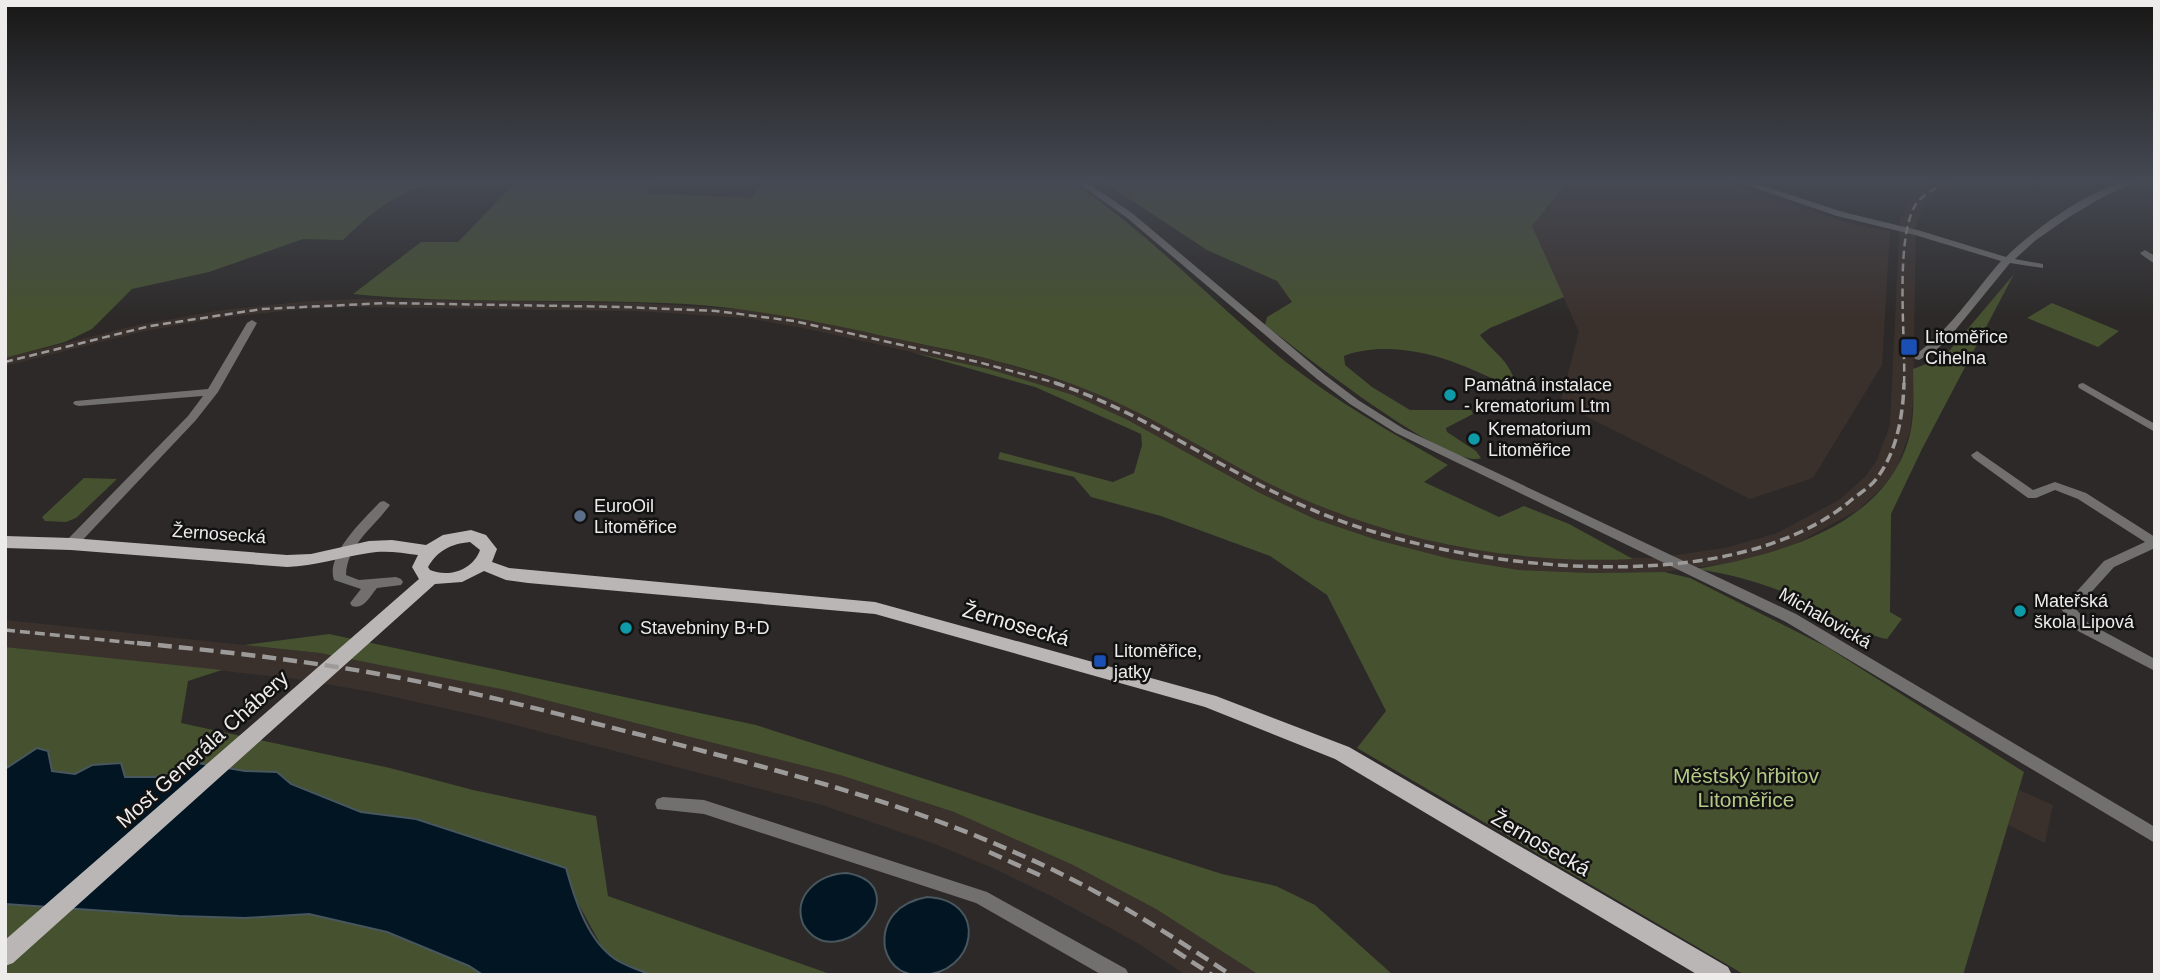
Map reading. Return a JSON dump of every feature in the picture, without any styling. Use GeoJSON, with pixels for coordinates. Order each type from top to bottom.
{"type":"FeatureCollection","features":[{"type":"Feature","properties":{"kind":"main road"},"geometry":{"type":"LineString","coordinates":[[460,537],[480,538],[488,549],[482,564],[463,576],[440,580],[423,574],[420,567],[429,551],[438,544],[460,537]]}},
{"type":"Feature","properties":{"kind":"main road","name":"Žernosecká"},"geometry":{"type":"LineString","coordinates":[[5,542],[71,544],[287,561],[311,560],[392,546],[429,551]]}},
{"type":"Feature","properties":{"kind":"main road","name":"Žernosecká"},"geometry":{"type":"LineString","coordinates":[[482,564],[506,574],[527,577],[875,608],[1209,701],[1342,753],[1720,975]]}},
{"type":"Feature","properties":{"kind":"main road","name":"Most Generála Chábery"},"geometry":{"type":"LineString","coordinates":[[5,955],[430,578]]}},
{"type":"Feature","properties":{"kind":"street","name":"Michalovická"},"geometry":{"type":"LineString","coordinates":[[1143,227],[1353,402],[1400,431],[1791,618],[2155,836]]}},
{"type":"Feature","properties":{"kind":"street"},"geometry":{"type":"LineString","coordinates":[[1892,227],[2007,260],[2040,266]]}},
{"type":"Feature","properties":{"kind":"street"},"geometry":{"type":"LineString","coordinates":[[1919,357],[1949,334],[2007,260],[2053,227]]}},
{"type":"Feature","properties":{"kind":"street"},"geometry":{"type":"LineString","coordinates":[[2150,252],[2155,261]]}},
{"type":"Feature","properties":{"kind":"street"},"geometry":{"type":"LineString","coordinates":[[71,544],[165,447],[212,392],[252,323]]}},
{"type":"Feature","properties":{"kind":"street"},"geometry":{"type":"LineString","coordinates":[[2083,386],[2155,429]]}},
{"type":"Feature","properties":{"kind":"street"},"geometry":{"type":"LineString","coordinates":[[79,403],[212,392]]}},
{"type":"Feature","properties":{"kind":"street"},"geometry":{"type":"LineString","coordinates":[[1977,455],[2032,495],[2055,486],[2082,496],[2155,543]]}},
{"type":"Feature","properties":{"kind":"street"},"geometry":{"type":"LineString","coordinates":[[384,505],[356,535],[338,569],[339,577],[358,585],[396,582]]}},
{"type":"Feature","properties":{"kind":"street"},"geometry":{"type":"LineString","coordinates":[[2155,543],[2109,564],[2068,609],[2082,627],[2155,667]]}},
{"type":"Feature","properties":{"kind":"street"},"geometry":{"type":"LineString","coordinates":[[357,603],[373,584]]}},
{"type":"Feature","properties":{"kind":"street"},"geometry":{"type":"LineString","coordinates":[[663,804],[704,807],[981,897],[1120,975]]}},
{"type":"Feature","properties":{"kind":"shaded area"},"geometry":{"type":"Polygon","coordinates":[[[1532,227],[1864,227],[1890,231],[1882,365],[1813,478],[1750,499],[1560,403],[1579,332],[1532,227]]]}},
{"type":"Feature","properties":{"kind":"shaded area"},"geometry":{"type":"Polygon","coordinates":[[[1900,227],[1916,227],[1913,402],[1910,431],[1897,468],[1885,485],[1858,510],[1794,545],[1738,562],[1664,572],[1519,570],[1451,559],[1377,540],[1315,519],[1260,493],[1126,419],[1073,395],[989,369],[745,318],[635,311],[355,307],[303,309],[219,318],[141,332],[5,366],[5,358],[142,324],[223,310],[308,301],[361,299],[640,303],[752,310],[811,320],[997,361],[1082,387],[1137,411],[1270,484],[1324,508],[1382,528],[1453,546],[1516,556],[1655,558],[1725,548],[1777,533],[1839,500],[1865,477],[1877,460],[1890,425],[1900,227]]]}},
{"type":"Feature","properties":{"kind":"shaded area"},"geometry":{"type":"Polygon","coordinates":[[[5,620],[320,653],[394,666],[506,690],[840,775],[954,812],[1073,865],[1156,909],[1259,975],[1186,975],[1134,941],[997,870],[935,844],[822,805],[484,717],[371,692],[297,679],[5,647],[5,620]]]}},
{"type":"Feature","properties":{"kind":"shaded area"},"geometry":{"type":"Polygon","coordinates":[[[2019,790],[2053,805],[2045,843],[2008,825],[2019,790]]]}},
{"type":"Feature","properties":{"kind":"green space"},"geometry":{"type":"Polygon","coordinates":[[[5,227],[357,227],[343,240],[303,239],[209,272],[132,289],[92,329],[65,342],[5,358],[5,227]]]}},
{"type":"Feature","properties":{"kind":"green space"},"geometry":{"type":"Polygon","coordinates":[[[473,227],[1132,227],[1305,377],[1448,465],[1424,482],[1499,517],[1524,506],[1569,524],[1633,559],[1540,558],[1493,552],[1402,534],[1315,504],[1272,485],[1137,412],[1070,383],[988,359],[848,328],[768,313],[686,304],[436,299],[353,294],[421,242],[458,242],[473,227]]]}},
{"type":"Feature","properties":{"kind":"green space"},"geometry":{"type":"Polygon","coordinates":[[[1172,227],[1532,227],[1564,297],[1490,328],[1480,335],[1510,369],[1513,376],[1507,383],[1448,360],[1418,352],[1387,349],[1344,356],[1345,365],[1372,387],[1410,410],[1471,410],[1473,414],[1446,428],[1447,432],[1476,451],[1481,458],[1464,457],[1407,428],[1265,325],[1267,317],[1292,302],[1277,281],[1207,250],[1172,227]]]}},
{"type":"Feature","properties":{"kind":"green space"},"geometry":{"type":"Polygon","coordinates":[[[2014,274],[1891,514],[1890,612],[1902,619],[1887,639],[1858,629],[1814,605],[1771,587],[1696,569],[1761,555],[1826,531],[1879,492],[1898,466],[1910,434],[1913,369],[1944,357],[2014,274]]]}},
{"type":"Feature","properties":{"kind":"green space"},"geometry":{"type":"Polygon","coordinates":[[[2052,303],[2119,331],[2098,347],[2027,318],[2052,303]]]}},
{"type":"Feature","properties":{"kind":"green space","name":"Městský hřbitov Litoměřice"},"geometry":{"type":"Polygon","coordinates":[[[911,352],[989,369],[1073,395],[1126,419],[1260,493],[1315,519],[1377,540],[1451,559],[1519,570],[1664,572],[1690,578],[1827,647],[2024,772],[1963,975],[1745,975],[1357,748],[1386,711],[1327,595],[1270,556],[1161,516],[1091,497],[1074,477],[998,459],[1000,452],[1113,482],[1134,473],[1142,445],[1141,434],[1035,387],[911,352]]]}},
{"type":"Feature","properties":{"kind":"green space"},"geometry":{"type":"Polygon","coordinates":[[[84,478],[117,479],[76,518],[66,522],[45,521],[42,517],[84,478]]]}},
{"type":"Feature","properties":{"kind":"green space"},"geometry":{"type":"Polygon","coordinates":[[[329,634],[756,725],[1222,874],[1276,886],[1315,905],[1393,975],[1259,975],[1156,909],[1073,865],[954,812],[840,775],[506,690],[320,653],[244,645],[329,634]]]}},
{"type":"Feature","properties":{"kind":"green space"},"geometry":{"type":"Polygon","coordinates":[[[5,647],[222,670],[188,681],[181,723],[596,816],[608,896],[833,975],[651,975],[613,958],[602,947],[574,896],[566,868],[416,819],[361,812],[291,784],[277,772],[245,771],[192,762],[173,773],[155,777],[125,777],[120,763],[92,765],[75,774],[52,771],[50,758],[37,748],[5,769],[5,647]]]}},
{"type":"Feature","properties":{"kind":"green space"},"geometry":{"type":"Polygon","coordinates":[[[7,903],[179,916],[245,918],[309,914],[387,932],[469,966],[483,975],[5,975],[7,903]]]}},
{"type":"Feature","properties":{"kind":"water"},"geometry":{"type":"Polygon","coordinates":[[[37,748],[48,751],[52,771],[75,774],[92,765],[121,763],[125,777],[155,777],[173,773],[192,762],[245,771],[277,772],[291,784],[361,812],[416,819],[566,868],[582,915],[602,948],[620,962],[651,975],[483,975],[469,966],[387,932],[309,914],[245,918],[179,916],[5,904],[5,769],[37,748]]]}},
{"type":"Feature","properties":{"kind":"water"},"geometry":{"type":"Polygon","coordinates":[[[847,873],[868,882],[876,895],[875,910],[865,925],[851,936],[834,942],[817,938],[803,924],[801,904],[805,895],[818,881],[847,873]]]}},
{"type":"Feature","properties":{"kind":"water"},"geometry":{"type":"Polygon","coordinates":[[[927,897],[947,901],[960,910],[968,923],[968,937],[964,951],[954,963],[939,972],[910,974],[897,968],[889,958],[885,948],[886,928],[889,920],[901,908],[927,897]]]}},
{"type":"Feature","properties":{"kind":"railway"},"geometry":{"type":"LineString","coordinates":[[1904,383],[1902,291],[1908,227]]}},
{"type":"Feature","properties":{"kind":"railway"},"geometry":{"type":"LineString","coordinates":[[5,362],[150,326],[262,309],[387,303],[624,307],[716,311],[794,321],[978,362],[1060,384]]}},
{"type":"Feature","properties":{"kind":"railway"},"geometry":{"type":"LineString","coordinates":[[1055,383],[1124,411],[1257,483],[1325,515],[1382,534],[1448,550],[1519,561],[1593,567],[1666,565],[1735,554],[1797,534],[1849,502],[1877,478],[1890,456],[1898,433],[1904,383]]}},
{"type":"Feature","properties":{"kind":"railway"},"geometry":{"type":"LineString","coordinates":[[5,630],[154,645]]}},
{"type":"Feature","properties":{"kind":"railway"},"geometry":{"type":"LineString","coordinates":[[137,643],[291,660],[417,681],[649,737],[834,787],[970,833],[1043,865],[1126,909],[1231,975]]}},
{"type":"Feature","properties":{"kind":"railway"},"geometry":{"type":"LineString","coordinates":[[989,852],[1046,878]]}},
{"type":"Feature","properties":{"kind":"railway"},"geometry":{"type":"LineString","coordinates":[[1174,950],[1212,975]]}},
{"type":"Feature","properties":{"kind":"place","name":"Litoměřice Cihelna"},"geometry":{"type":"Point","coordinates":[1909,347]}},
{"type":"Feature","properties":{"kind":"place","name":"Památná instalace - krematorium Ltm"},"geometry":{"type":"Point","coordinates":[1450,395]}},
{"type":"Feature","properties":{"kind":"place","name":"Krematorium Litoměřice"},"geometry":{"type":"Point","coordinates":[1474,439]}},
{"type":"Feature","properties":{"kind":"place","name":"EuroOil Litoměřice"},"geometry":{"type":"Point","coordinates":[580,516]}},
{"type":"Feature","properties":{"kind":"place","name":"Mateřská škola Lipová"},"geometry":{"type":"Point","coordinates":[2020,611]}},
{"type":"Feature","properties":{"kind":"place","name":"Stavebniny B+D"},"geometry":{"type":"Point","coordinates":[626,628]}},
{"type":"Feature","properties":{"kind":"place","name":"Litoměřice, jatky"},"geometry":{"type":"Point","coordinates":[1100,661]}}]}
